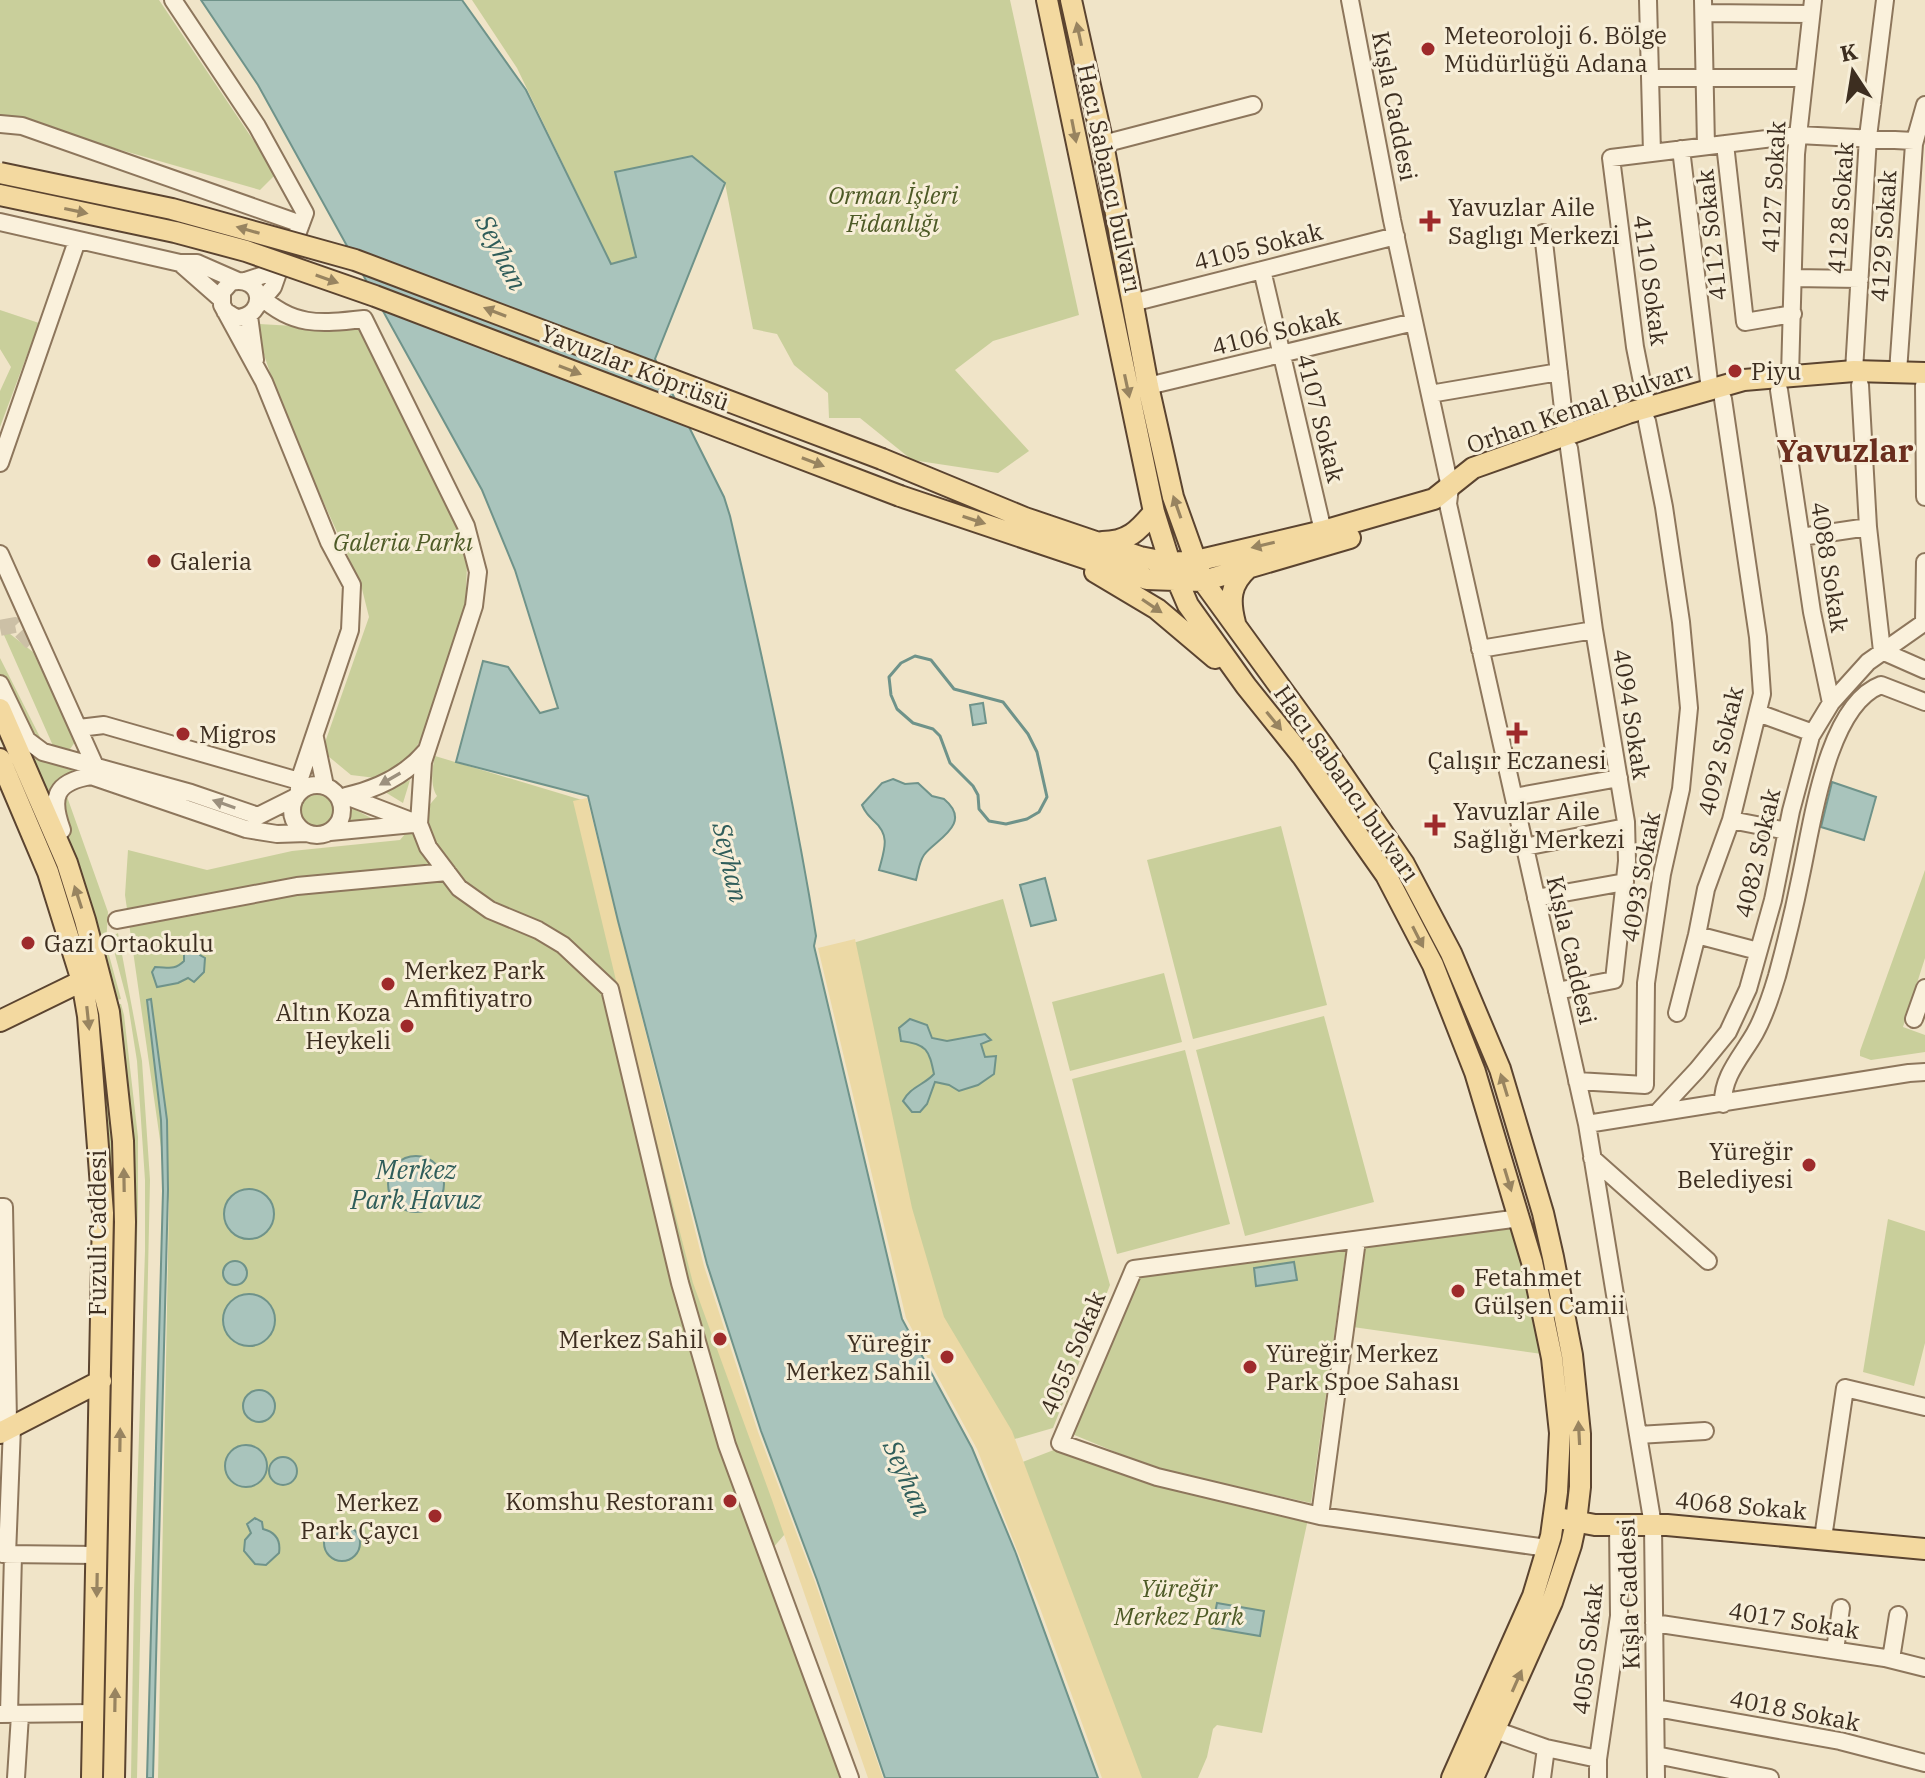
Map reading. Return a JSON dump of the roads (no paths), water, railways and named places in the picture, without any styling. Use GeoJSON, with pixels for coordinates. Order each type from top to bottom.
{"type":"FeatureCollection","features":[{"type":"Feature","properties":{"kind":"main road","name":"Hacı Sabancı bulvarı"},"geometry":{"type":"LineString","coordinates":[[1047,0],[1154,512],[1173,572],[1188,605],[1246,686],[1303,757],[1386,875],[1433,965],[1470,1059],[1532,1262],[1560,1433],[1554,1517],[1533,1596],[1452,1778]]}},
{"type":"Feature","properties":{"kind":"main road","name":"Hacı Sabancı bulvarı"},"geometry":{"type":"LineString","coordinates":[[1071,0],[1103,144],[1148,386],[1173,497],[1199,571],[1237,631],[1323,746],[1404,864],[1451,953],[1500,1069],[1543,1213],[1572,1355],[1580,1434],[1580,1487],[1576,1522],[1552,1602],[1473,1778]]}},
{"type":"Feature","properties":{"kind":"main road","name":"Yavuzlar Köprüsü"},"geometry":{"type":"LineString","coordinates":[[0,173],[172,209],[355,260],[1173,572]]}},
{"type":"Feature","properties":{"kind":"main road","name":"Yavuzlar Köprüsü"},"geometry":{"type":"LineString","coordinates":[[0,195],[175,232],[246,251],[375,296],[900,496],[1147,579],[1173,572]]}},
{"type":"Feature","properties":{"kind":"main road","name":"Orhan Kemal Bulvarı"},"geometry":{"type":"LineString","coordinates":[[1199,571],[1449,495],[1567,441],[1716,394],[1746,392],[1784,383],[1898,372],[1925,381]]}},
{"type":"Feature","properties":{"kind":"main road","name":"Orhan Kemal Bulvarı"},"geometry":{"type":"LineString","coordinates":[[1857,378],[1925,381]]}},
{"type":"Feature","properties":{"kind":"main road","name":"Orhan Kemal Bulvarı"},"geometry":{"type":"LineString","coordinates":[[1173,572],[1248,568],[1441,510],[1449,495]]}},
{"type":"Feature","properties":{"kind":"main road"},"geometry":{"type":"LineString","coordinates":[[1091,542],[1115,542],[1128,538],[1154,512]]}},
{"type":"Feature","properties":{"kind":"main road"},"geometry":{"type":"LineString","coordinates":[[1035,541],[1120,585],[1157,609],[1246,686]]}},
{"type":"Feature","properties":{"kind":"main road"},"geometry":{"type":"LineString","coordinates":[[1237,631],[1231,602],[1232,590],[1237,578],[1248,568]]}},
{"type":"Feature","properties":{"kind":"main road","name":"Fuzuli Caddesi"},"geometry":{"type":"LineString","coordinates":[[0,709],[67,863],[85,920],[109,1012],[123,1141],[125,1222],[114,1778]]}},
{"type":"Feature","properties":{"kind":"main road","name":"Fuzuli Caddesi"},"geometry":{"type":"LineString","coordinates":[[0,759],[48,872],[82,981],[89,1032],[103,1213],[92,1778]]}},
{"type":"Feature","properties":{"kind":"main road"},"geometry":{"type":"LineString","coordinates":[[0,1021],[82,981]]}},
{"type":"Feature","properties":{"kind":"main road"},"geometry":{"type":"LineString","coordinates":[[6,1430],[101,1381]]}},
{"type":"Feature","properties":{"kind":"main road","name":"4068 Sokak"},"geometry":{"type":"LineString","coordinates":[[1554,1517],[1576,1522],[1823,1538],[1925,1549]]}},
{"type":"Feature","properties":{"kind":"street"},"geometry":{"type":"LineString","coordinates":[[173,0],[257,126],[305,213],[279,270],[257,304],[236,318],[205,282],[180,263]]}},
{"type":"Feature","properties":{"kind":"street","name":"Kışla Caddesi"},"geometry":{"type":"LineString","coordinates":[[1350,0],[1480,649],[1587,1124],[1653,1525],[1656,1778]]}},
{"type":"Feature","properties":{"kind":"street"},"geometry":{"type":"LineString","coordinates":[[1648,0],[1652,153],[1798,135],[1914,141]]}},
{"type":"Feature","properties":{"kind":"street","name":"4128 Sokak"},"geometry":{"type":"LineString","coordinates":[[1882,651],[1868,527],[1857,378],[1868,137],[1885,0]]}},
{"type":"Feature","properties":{"kind":"street"},"geometry":{"type":"LineString","coordinates":[[1706,146],[1704,7],[1812,7]]}},
{"type":"Feature","properties":{"kind":"street","name":"4127 Sokak"},"geometry":{"type":"LineString","coordinates":[[1784,383],[1793,314],[1798,135],[1812,7]]}},
{"type":"Feature","properties":{"kind":"street"},"geometry":{"type":"LineString","coordinates":[[1650,78],[1804,78]]}},
{"type":"Feature","properties":{"kind":"street"},"geometry":{"type":"LineString","coordinates":[[1103,144],[1253,105]]}},
{"type":"Feature","properties":{"kind":"street","name":"4129 Sokak"},"geometry":{"type":"LineString","coordinates":[[1898,372],[1917,204],[1914,141],[1925,105]]}},
{"type":"Feature","properties":{"kind":"street"},"geometry":{"type":"LineString","coordinates":[[0,124],[22,126],[301,224]]}},
{"type":"Feature","properties":{"kind":"street","name":"4112 Sokak"},"geometry":{"type":"LineString","coordinates":[[1725,144],[1745,322],[1793,314]]}},
{"type":"Feature","properties":{"kind":"street","name":"4092 Sokak"},"geometry":{"type":"LineString","coordinates":[[1677,1013],[1706,889],[1731,820],[1762,694],[1758,637],[1716,394],[1681,149]]}},
{"type":"Feature","properties":{"kind":"street","name":"4110 Sokak"},"geometry":{"type":"LineString","coordinates":[[1647,414],[1635,347],[1611,158],[1652,153]]}},
{"type":"Feature","properties":{"kind":"street"},"geometry":{"type":"LineString","coordinates":[[0,222],[180,263],[197,263],[255,288],[256,365]]}},
{"type":"Feature","properties":{"kind":"street","name":"4094 Sokak"},"geometry":{"type":"LineString","coordinates":[[1543,233],[1567,441],[1626,827],[1625,882],[1614,980],[1557,991]]}},
{"type":"Feature","properties":{"kind":"street","name":"4105 Sokak"},"geometry":{"type":"LineString","coordinates":[[1132,303],[1396,236]]}},
{"type":"Feature","properties":{"kind":"street"},"geometry":{"type":"LineString","coordinates":[[0,463],[77,241]]}},
{"type":"Feature","properties":{"kind":"street"},"geometry":{"type":"LineString","coordinates":[[279,270],[226,287],[223,305],[242,346],[256,365],[329,542],[352,585],[350,630],[293,805],[295,821],[307,833]]}},
{"type":"Feature","properties":{"kind":"street","name":"4107 Sokak"},"geometry":{"type":"LineString","coordinates":[[1262,270],[1323,531]]}},
{"type":"Feature","properties":{"kind":"street"},"geometry":{"type":"LineString","coordinates":[[1793,278],[1860,279]]}},
{"type":"Feature","properties":{"kind":"street"},"geometry":{"type":"LineString","coordinates":[[257,304],[292,318],[316,323],[364,319],[466,526],[478,572],[474,606],[423,762],[419,824],[428,847],[459,888],[490,910],[538,930],[563,945],[610,989],[680,1283],[727,1445],[850,1778]]}},
{"type":"Feature","properties":{"kind":"street","name":"4106 Sokak"},"geometry":{"type":"LineString","coordinates":[[1148,386],[1414,322]]}},
{"type":"Feature","properties":{"kind":"street"},"geometry":{"type":"LineString","coordinates":[[1430,394],[1559,372]]}},
{"type":"Feature","properties":{"kind":"street"},"geometry":{"type":"LineString","coordinates":[[1925,381],[1925,497]]}},
{"type":"Feature","properties":{"kind":"street","name":"4088 Sokak"},"geometry":{"type":"LineString","coordinates":[[1784,383],[1812,612],[1831,703]]}},
{"type":"Feature","properties":{"kind":"street","name":"4093 Sokak"},"geometry":{"type":"LineString","coordinates":[[1577,1081],[1645,1085],[1646,983],[1662,874],[1681,789],[1689,708],[1664,507],[1647,414]]}},
{"type":"Feature","properties":{"kind":"street"},"geometry":{"type":"LineString","coordinates":[[1801,537],[1868,527]]}},
{"type":"Feature","properties":{"kind":"street"},"geometry":{"type":"LineString","coordinates":[[0,554],[96,768]]}},
{"type":"Feature","properties":{"kind":"street"},"geometry":{"type":"LineString","coordinates":[[1925,562],[1925,622]]}},
{"type":"Feature","properties":{"kind":"street","name":"4082 Sokak"},"geometry":{"type":"LineString","coordinates":[[1657,1113],[1728,1032],[1748,989],[1813,733],[1831,703],[1882,651],[1925,622]]}},
{"type":"Feature","properties":{"kind":"street"},"geometry":{"type":"LineString","coordinates":[[1480,649],[1594,630]]}},
{"type":"Feature","properties":{"kind":"street"},"geometry":{"type":"LineString","coordinates":[[35,646],[53,670]]}},
{"type":"Feature","properties":{"kind":"street"},"geometry":{"type":"LineString","coordinates":[[1882,651],[1925,670]]}},
{"type":"Feature","properties":{"kind":"street"},"geometry":{"type":"LineString","coordinates":[[0,684],[27,740],[43,752],[191,793],[258,816],[308,786],[372,790],[414,766],[427,750]]}},
{"type":"Feature","properties":{"kind":"street"},"geometry":{"type":"LineString","coordinates":[[1723,1104],[1726,1081],[1770,1002],[1789,932],[1822,774],[1837,738],[1857,700],[1871,689],[1881,685],[1925,702]]}},
{"type":"Feature","properties":{"kind":"street"},"geometry":{"type":"LineString","coordinates":[[1758,713],[1813,733]]}},
{"type":"Feature","properties":{"kind":"street"},"geometry":{"type":"LineString","coordinates":[[79,728],[104,725],[298,790]]}},
{"type":"Feature","properties":{"kind":"street"},"geometry":{"type":"LineString","coordinates":[[315,733],[342,803],[343,811],[330,832]]}},
{"type":"Feature","properties":{"kind":"street"},"geometry":{"type":"LineString","coordinates":[[67,863],[66,841],[54,810],[57,799],[61,787],[72,779],[91,776],[246,829],[277,834],[323,834],[419,824]]}},
{"type":"Feature","properties":{"kind":"street"},"geometry":{"type":"LineString","coordinates":[[1514,797],[1619,778]]}},
{"type":"Feature","properties":{"kind":"street"},"geometry":{"type":"LineString","coordinates":[[335,790],[419,824]]}},
{"type":"Feature","properties":{"kind":"street"},"geometry":{"type":"LineString","coordinates":[[1731,820],[1787,831]]}},
{"type":"Feature","properties":{"kind":"street"},"geometry":{"type":"LineString","coordinates":[[1525,847],[1626,827]]}},
{"type":"Feature","properties":{"kind":"street"},"geometry":{"type":"LineString","coordinates":[[117,920],[297,886],[447,872]]}},
{"type":"Feature","properties":{"kind":"street"},"geometry":{"type":"LineString","coordinates":[[1536,898],[1625,882]]}},
{"type":"Feature","properties":{"kind":"street"},"geometry":{"type":"LineString","coordinates":[[1697,935],[1758,951]]}},
{"type":"Feature","properties":{"kind":"street"},"geometry":{"type":"LineString","coordinates":[[1914,1019],[1925,988]]}},
{"type":"Feature","properties":{"kind":"street"},"geometry":{"type":"LineString","coordinates":[[1587,1124],[1925,1072]]}},
{"type":"Feature","properties":{"kind":"street"},"geometry":{"type":"LineString","coordinates":[[1592,1158],[1708,1261]]}},
{"type":"Feature","properties":{"kind":"street"},"geometry":{"type":"LineString","coordinates":[[0,1207],[4,1207],[10,1714],[16,1778]]}},
{"type":"Feature","properties":{"kind":"street","name":"4055 Sokak"},"geometry":{"type":"LineString","coordinates":[[1520,1218],[1134,1269],[1060,1443],[1157,1477],[1320,1516],[1547,1548]]}},
{"type":"Feature","properties":{"kind":"street"},"geometry":{"type":"LineString","coordinates":[[1320,1516],[1357,1240]]}},
{"type":"Feature","properties":{"kind":"street"},"geometry":{"type":"LineString","coordinates":[[1823,1538],[1845,1388],[1925,1407]]}},
{"type":"Feature","properties":{"kind":"street"},"geometry":{"type":"LineString","coordinates":[[1638,1435],[1705,1431]]}},
{"type":"Feature","properties":{"kind":"street","name":"4050 Sokak"},"geometry":{"type":"LineString","coordinates":[[1598,1778],[1598,1759],[1619,1616],[1618,1525]]}},
{"type":"Feature","properties":{"kind":"street"},"geometry":{"type":"LineString","coordinates":[[7,1555],[97,1555]]}},
{"type":"Feature","properties":{"kind":"street"},"geometry":{"type":"LineString","coordinates":[[1835,1650],[1841,1608]]}},
{"type":"Feature","properties":{"kind":"street"},"geometry":{"type":"LineString","coordinates":[[1891,1659],[1898,1615]]}},
{"type":"Feature","properties":{"kind":"street","name":"4017 Sokak"},"geometry":{"type":"LineString","coordinates":[[1654,1623],[1891,1659],[1925,1668]]}},
{"type":"Feature","properties":{"kind":"street","name":"4018 Sokak"},"geometry":{"type":"LineString","coordinates":[[1656,1708],[1840,1741],[1925,1763]]}},
{"type":"Feature","properties":{"kind":"street"},"geometry":{"type":"LineString","coordinates":[[10,1714],[94,1713]]}},
{"type":"Feature","properties":{"kind":"street"},"geometry":{"type":"LineString","coordinates":[[1495,1730],[1546,1748],[1598,1759]]}},
{"type":"Feature","properties":{"kind":"street"},"geometry":{"type":"LineString","coordinates":[[1542,1778],[1546,1748]]}},
{"type":"Feature","properties":{"kind":"street"},"geometry":{"type":"LineString","coordinates":[[1656,1755],[1770,1778]]}},
{"type":"Feature","properties":{"kind":"water","name":"Seyhan"},"geometry":{"type":"Polygon","coordinates":[[[201,0],[462,0],[526,90],[611,264],[636,257],[615,172],[692,156],[725,183],[655,359],[724,497],[730,516],[787,778],[816,936],[814,946],[902,1319],[972,1448],[1015,1551],[1098,1778],[885,1778],[817,1580],[761,1431],[707,1264],[588,796],[456,762],[483,661],[508,667],[540,713],[558,708],[515,570],[482,490],[258,85],[201,0]]]}},
{"type":"Feature","properties":{"kind":"water"},"geometry":{"type":"Polygon","coordinates":[[[983,703],[986,723],[973,725],[970,705],[983,703]]]}},
{"type":"Feature","properties":{"kind":"water"},"geometry":{"type":"Polygon","coordinates":[[[893,779],[905,784],[918,783],[932,796],[944,799],[955,816],[949,831],[924,855],[916,880],[879,870],[884,850],[883,832],[862,805],[882,783],[893,779]]]}},
{"type":"Feature","properties":{"kind":"water"},"geometry":{"type":"Polygon","coordinates":[[[1832,782],[1876,797],[1864,840],[1821,827],[1832,782]]]}},
{"type":"Feature","properties":{"kind":"water"},"geometry":{"type":"Polygon","coordinates":[[[1045,878],[1056,920],[1031,926],[1020,885],[1045,878]]]}},
{"type":"Feature","properties":{"kind":"water"},"geometry":{"type":"Polygon","coordinates":[[[189,945],[198,946],[200,955],[205,958],[204,972],[194,982],[188,978],[157,987],[152,972],[155,967],[177,966],[184,961],[189,945]]]}},
{"type":"Feature","properties":{"kind":"water"},"geometry":{"type":"Polygon","coordinates":[[[151,999],[167,1120],[168,1190],[153,1778],[147,1778],[163,1191],[161,1120],[147,1000],[151,999]]]}},
{"type":"Feature","properties":{"kind":"water"},"geometry":{"type":"Polygon","coordinates":[[[910,1019],[927,1025],[932,1038],[947,1041],[985,1034],[991,1040],[981,1044],[985,1057],[996,1056],[994,1074],[978,1085],[959,1091],[935,1082],[927,1104],[920,1112],[912,1112],[903,1101],[909,1092],[934,1074],[922,1046],[901,1041],[899,1028],[910,1019]]]}},
{"type":"Feature","properties":{"kind":"water","name":"Merkez Park Havuz"},"geometry":{"type":"Polygon","coordinates":[[[416,1156],[436,1164],[444,1184],[436,1204],[416,1212],[396,1204],[388,1184],[396,1164],[416,1156]]]}},
{"type":"Feature","properties":{"kind":"water"},"geometry":{"type":"Polygon","coordinates":[[[249,1189],[266,1197],[274,1214],[266,1231],[249,1239],[232,1231],[224,1214],[232,1197],[249,1189]]]}},
{"type":"Feature","properties":{"kind":"water"},"geometry":{"type":"Polygon","coordinates":[[[235,1261],[246,1268],[247,1273],[240,1284],[235,1285],[224,1278],[223,1273],[230,1262],[235,1261]]]}},
{"type":"Feature","properties":{"kind":"water"},"geometry":{"type":"Polygon","coordinates":[[[1294,1262],[1297,1280],[1256,1286],[1254,1268],[1294,1262]]]}},
{"type":"Feature","properties":{"kind":"water"},"geometry":{"type":"Polygon","coordinates":[[[249,1294],[267,1302],[275,1320],[267,1338],[249,1346],[231,1338],[223,1320],[231,1302],[249,1294]]]}},
{"type":"Feature","properties":{"kind":"water"},"geometry":{"type":"Polygon","coordinates":[[[259,1390],[271,1394],[275,1406],[271,1418],[259,1422],[247,1418],[243,1406],[247,1394],[259,1390]]]}},
{"type":"Feature","properties":{"kind":"water"},"geometry":{"type":"Polygon","coordinates":[[[246,1445],[261,1451],[267,1466],[261,1481],[246,1487],[231,1481],[225,1466],[231,1451],[246,1445]]]}},
{"type":"Feature","properties":{"kind":"water"},"geometry":{"type":"Polygon","coordinates":[[[283,1457],[293,1461],[297,1471],[293,1481],[283,1485],[273,1481],[269,1471],[273,1461],[283,1457]]]}},
{"type":"Feature","properties":{"kind":"water"},"geometry":{"type":"Polygon","coordinates":[[[255,1518],[262,1522],[263,1529],[274,1534],[279,1544],[279,1553],[266,1565],[255,1564],[244,1551],[245,1540],[251,1533],[247,1524],[255,1518]]]}},
{"type":"Feature","properties":{"kind":"water"},"geometry":{"type":"Polygon","coordinates":[[[342,1525],[355,1530],[360,1543],[355,1556],[342,1561],[329,1556],[324,1543],[329,1530],[342,1525]]]}},
{"type":"Feature","properties":{"kind":"water"},"geometry":{"type":"Polygon","coordinates":[[[1217,1603],[1264,1611],[1260,1636],[1212,1628],[1217,1603]]]}},
{"type":"Feature","properties":{"kind":"waterway"},"geometry":{"type":"LineString","coordinates":[[915,656],[931,660],[954,689],[1003,702],[1028,734],[1037,752],[1047,797],[1039,812],[1027,819],[1006,824],[989,821],[979,809],[978,795],[973,786],[950,763],[940,736],[933,729],[913,723],[897,709],[891,695],[889,677],[901,663],[915,656]]}},
{"type":"Feature","properties":{"kind":"tunnel"},"geometry":{"type":"LineString","coordinates":[[0,628],[15,625],[35,646]]}},
{"type":"Feature","properties":{"kind":"place","name":"Meteoroloji 6. Bölge Müdürlüğü Adana"},"geometry":{"type":"Point","coordinates":[1428,49]}},
{"type":"Feature","properties":{"kind":"place","name":"Yavuzlar Aile Saglıgı Merkezi"},"geometry":{"type":"Point","coordinates":[1430,221]}},
{"type":"Feature","properties":{"kind":"place","name":"Piyu"},"geometry":{"type":"Point","coordinates":[1735,371]}},
{"type":"Feature","properties":{"kind":"place","name":"Galeria"},"geometry":{"type":"Point","coordinates":[154,561]}},
{"type":"Feature","properties":{"kind":"place","name":"Çalışır Eczanesi"},"geometry":{"type":"Point","coordinates":[1517,733]}},
{"type":"Feature","properties":{"kind":"place","name":"Migros"},"geometry":{"type":"Point","coordinates":[183,734]}},
{"type":"Feature","properties":{"kind":"place","name":"Yavuzlar Aile Sağlığı Merkezi"},"geometry":{"type":"Point","coordinates":[1435,825]}},
{"type":"Feature","properties":{"kind":"place","name":"Gazi Ortaokulu"},"geometry":{"type":"Point","coordinates":[28,943]}},
{"type":"Feature","properties":{"kind":"place","name":"Merkez Park Amfitiyatro"},"geometry":{"type":"Point","coordinates":[388,984]}},
{"type":"Feature","properties":{"kind":"place","name":"Altın Koza Heykeli"},"geometry":{"type":"Point","coordinates":[407,1026]}},
{"type":"Feature","properties":{"kind":"place","name":"Yüreğir Belediyesi"},"geometry":{"type":"Point","coordinates":[1809,1165]}},
{"type":"Feature","properties":{"kind":"place","name":"Fetahmet Gülşen Camii"},"geometry":{"type":"Point","coordinates":[1458,1291]}},
{"type":"Feature","properties":{"kind":"place","name":"Merkez Sahil"},"geometry":{"type":"Point","coordinates":[720,1339]}},
{"type":"Feature","properties":{"kind":"place","name":"Yüreğir Merkez Sahil"},"geometry":{"type":"Point","coordinates":[947,1357]}},
{"type":"Feature","properties":{"kind":"place","name":"Yüreğir Merkez Park Spoe Sahası"},"geometry":{"type":"Point","coordinates":[1250,1367]}},
{"type":"Feature","properties":{"kind":"place","name":"Komshu Restoranı"},"geometry":{"type":"Point","coordinates":[730,1501]}},
{"type":"Feature","properties":{"kind":"place","name":"Merkez Park Çaycı"},"geometry":{"type":"Point","coordinates":[435,1516]}},
{"type":"Feature","properties":{"kind":"district","name":"Yavuzlar"},"geometry":{"type":"Point","coordinates":[1845,450]}},
{"type":"Feature","properties":{"kind":"park label","name":"Orman İşleri Fidanlığı"},"geometry":{"type":"Point","coordinates":[893,209]}},
{"type":"Feature","properties":{"kind":"park label","name":"Galeria Parkı"},"geometry":{"type":"Point","coordinates":[403,542]}},
{"type":"Feature","properties":{"kind":"park label","name":"Yüreğir Merkez Park"},"geometry":{"type":"Point","coordinates":[1179,1602]}}]}
